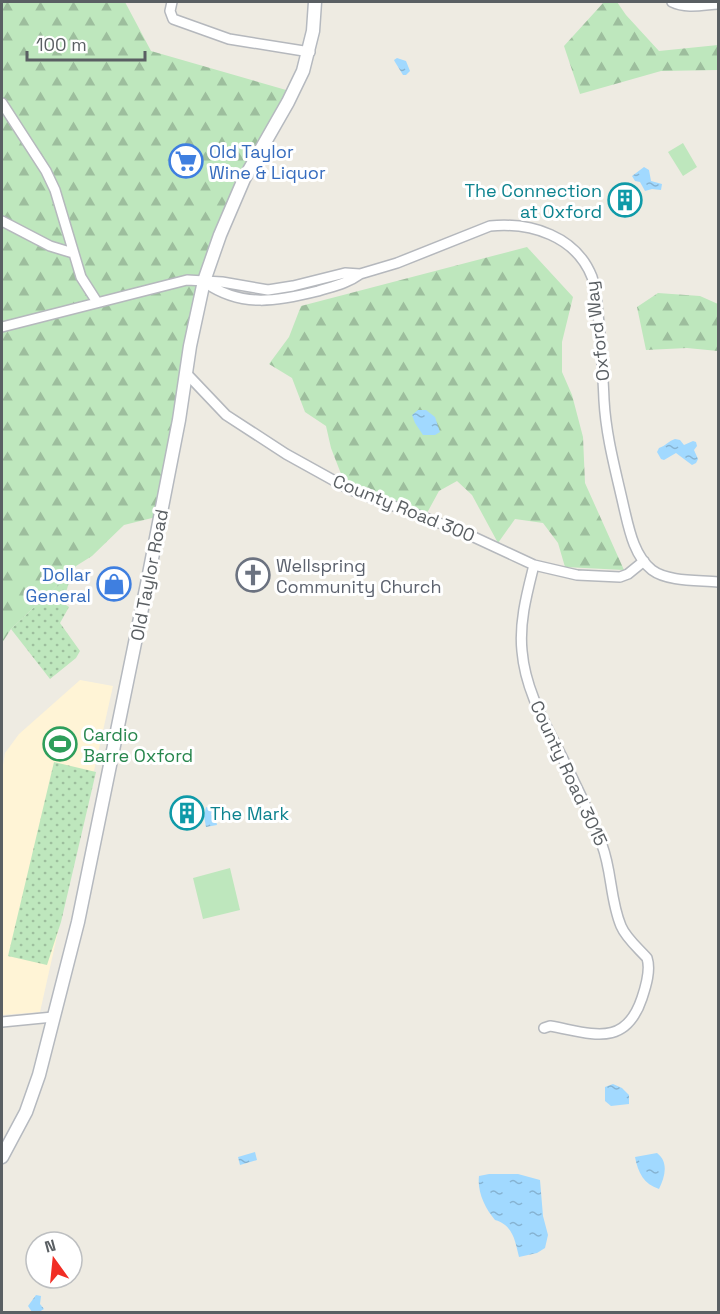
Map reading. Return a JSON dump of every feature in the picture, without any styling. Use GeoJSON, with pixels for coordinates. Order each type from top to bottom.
{"type":"FeatureCollection","features":[{"type":"Feature","properties":{"kind":"street"},"geometry":{"type":"LineString","coordinates":[[172,2],[170,11],[174,19],[229,39],[310,51]]}},
{"type":"Feature","properties":{"kind":"street","name":"Old Taylor Road"},"geometry":{"type":"LineString","coordinates":[[2,1157],[26,1112],[39,1075],[78,922],[148,579],[204,281],[219,235],[244,179],[303,71],[310,51],[315,2]]}},
{"type":"Feature","properties":{"kind":"street"},"geometry":{"type":"LineString","coordinates":[[672,2],[678,5],[694,6],[718,4]]}},
{"type":"Feature","properties":{"kind":"street"},"geometry":{"type":"LineString","coordinates":[[2,103],[46,171],[55,190],[81,277],[97,302]]}},
{"type":"Feature","properties":{"kind":"street"},"geometry":{"type":"LineString","coordinates":[[2,220],[50,246],[73,253]]}},
{"type":"Feature","properties":{"kind":"street","name":"Oxford Way"},"geometry":{"type":"LineString","coordinates":[[2,327],[187,280],[268,290],[286,288],[345,273],[360,274],[397,263],[490,226],[506,224],[536,228],[570,245],[586,265],[593,280],[604,373],[604,401],[608,435],[630,531],[644,561]]}},
{"type":"Feature","properties":{"kind":"street","name":"County Road 300"},"geometry":{"type":"LineString","coordinates":[[187,374],[226,415],[286,454],[351,490],[463,532],[534,565],[577,575],[620,577],[628,574],[644,561]]}},
{"type":"Feature","properties":{"kind":"street"},"geometry":{"type":"LineString","coordinates":[[644,561],[659,574],[718,582]]}},
{"type":"Feature","properties":{"kind":"street","name":"County Road 3015"},"geometry":{"type":"LineString","coordinates":[[534,565],[524,607],[523,626],[522,651],[529,687],[539,715],[588,809],[608,860],[616,911],[621,927],[648,963],[644,992],[638,1009],[632,1021],[621,1030],[598,1034],[550,1026],[544,1028]]}},
{"type":"Feature","properties":{"kind":"street"},"geometry":{"type":"LineString","coordinates":[[2,1022],[53,1017]]}},
{"type":"Feature","properties":{"kind":"shaded area"},"geometry":{"type":"Polygon","coordinates":[[[80,680],[113,686],[40,1012],[2,1015],[2,771],[5,753],[19,734],[80,680]]]}},
{"type":"Feature","properties":{"kind":"green space"},"geometry":{"type":"Polygon","coordinates":[[[2,2],[125,2],[151,51],[293,92],[266,140],[204,281],[160,516],[124,525],[92,556],[76,566],[69,582],[63,580],[11,629],[2,643],[2,2]]]}},
{"type":"Feature","properties":{"kind":"green space"},"geometry":{"type":"Polygon","coordinates":[[[604,2],[617,2],[659,51],[718,45],[718,70],[661,71],[580,94],[564,46],[604,2]]]}},
{"type":"Feature","properties":{"kind":"green space"},"geometry":{"type":"Polygon","coordinates":[[[683,143],[697,167],[683,176],[668,152],[683,143]]]}},
{"type":"Feature","properties":{"kind":"green space"},"geometry":{"type":"Polygon","coordinates":[[[527,247],[573,297],[562,342],[562,372],[572,395],[583,437],[585,483],[624,570],[565,567],[558,543],[543,523],[515,519],[498,543],[472,495],[457,481],[439,491],[427,513],[382,498],[343,479],[331,448],[326,426],[305,412],[292,378],[269,364],[289,337],[301,306],[527,247]]]}},
{"type":"Feature","properties":{"kind":"green space"},"geometry":{"type":"Polygon","coordinates":[[[658,293],[700,296],[718,304],[718,351],[687,348],[646,350],[637,307],[658,293]]]}},
{"type":"Feature","properties":{"kind":"green space"},"geometry":{"type":"Polygon","coordinates":[[[63,580],[69,582],[63,603],[69,607],[60,623],[80,651],[76,658],[50,679],[11,629],[63,580]]]}},
{"type":"Feature","properties":{"kind":"green space"},"geometry":{"type":"Polygon","coordinates":[[[54,762],[96,772],[61,922],[47,965],[8,956],[54,762]]]}},
{"type":"Feature","properties":{"kind":"green space"},"geometry":{"type":"Polygon","coordinates":[[[230,868],[240,910],[203,919],[193,878],[230,868]]]}},
{"type":"Feature","properties":{"kind":"water"},"geometry":{"type":"Polygon","coordinates":[[[397,58],[406,61],[410,71],[406,75],[403,75],[395,62],[397,58]]]}},
{"type":"Feature","properties":{"kind":"water"},"geometry":{"type":"Polygon","coordinates":[[[644,167],[649,170],[651,181],[662,184],[661,190],[645,191],[640,182],[635,181],[632,176],[644,167]]]}},
{"type":"Feature","properties":{"kind":"water"},"geometry":{"type":"Polygon","coordinates":[[[418,410],[426,410],[435,417],[440,432],[435,435],[423,435],[412,415],[418,410]]]}},
{"type":"Feature","properties":{"kind":"water"},"geometry":{"type":"Polygon","coordinates":[[[675,439],[680,440],[684,445],[696,442],[697,446],[694,450],[698,459],[696,463],[692,465],[676,453],[664,460],[661,459],[657,452],[659,448],[675,439]]]}},
{"type":"Feature","properties":{"kind":"water"},"geometry":{"type":"Polygon","coordinates":[[[206,807],[213,809],[211,815],[215,816],[217,825],[206,827],[204,816],[206,807]]]}},
{"type":"Feature","properties":{"kind":"water"},"geometry":{"type":"Polygon","coordinates":[[[613,1084],[622,1088],[629,1095],[629,1104],[611,1106],[605,1101],[605,1087],[613,1084]]]}},
{"type":"Feature","properties":{"kind":"water"},"geometry":{"type":"Polygon","coordinates":[[[255,1152],[257,1160],[240,1165],[238,1157],[255,1152]]]}},
{"type":"Feature","properties":{"kind":"water"},"geometry":{"type":"Polygon","coordinates":[[[657,1153],[663,1161],[665,1170],[659,1189],[642,1177],[635,1157],[657,1153]]]}},
{"type":"Feature","properties":{"kind":"water"},"geometry":{"type":"Polygon","coordinates":[[[518,1174],[540,1180],[543,1216],[548,1235],[545,1248],[537,1253],[519,1257],[509,1230],[501,1222],[495,1220],[482,1200],[479,1176],[518,1174]]]}},
{"type":"Feature","properties":{"kind":"water"},"geometry":{"type":"Polygon","coordinates":[[[36,1295],[41,1296],[40,1304],[44,1309],[32,1312],[28,1306],[36,1295]]]}},
{"type":"Feature","properties":{"kind":"place","name":"Old Taylor Wine & Liquor"},"geometry":{"type":"Point","coordinates":[186,161]}},
{"type":"Feature","properties":{"kind":"place","name":"The Connection at Oxford"},"geometry":{"type":"Point","coordinates":[625,200]}},
{"type":"Feature","properties":{"kind":"place","name":"Wellspring Community Church"},"geometry":{"type":"Point","coordinates":[253,575]}},
{"type":"Feature","properties":{"kind":"place","name":"Dollar General"},"geometry":{"type":"Point","coordinates":[114,584]}},
{"type":"Feature","properties":{"kind":"place","name":"Cardio Barre Oxford"},"geometry":{"type":"Point","coordinates":[60,744]}},
{"type":"Feature","properties":{"kind":"place","name":"The Mark"},"geometry":{"type":"Point","coordinates":[187,813]}}]}
